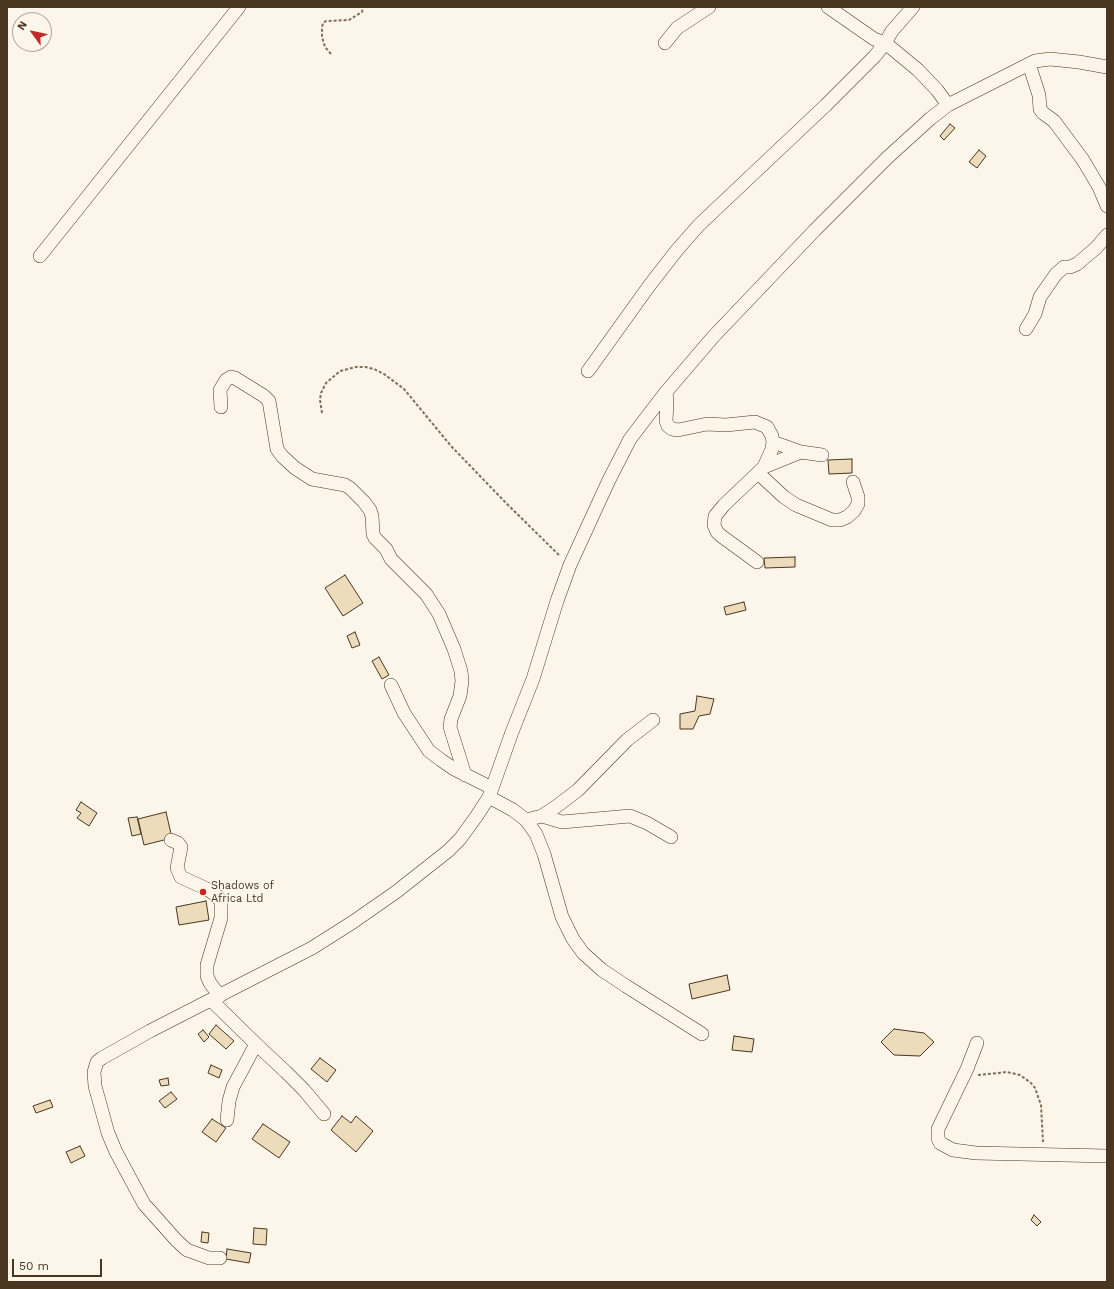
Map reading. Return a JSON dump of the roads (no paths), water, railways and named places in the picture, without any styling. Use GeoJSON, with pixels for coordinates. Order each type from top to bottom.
{"type":"FeatureCollection","features":[{"type":"Feature","properties":{"kind":"street"},"geometry":{"type":"LineString","coordinates":[[40,256],[239,7]]}},
{"type":"Feature","properties":{"kind":"street"},"geometry":{"type":"LineString","coordinates":[[665,43],[677,28],[709,7]]}},
{"type":"Feature","properties":{"kind":"street"},"geometry":{"type":"LineString","coordinates":[[828,7],[874,39],[885,43],[918,70],[937,90],[948,105]]}},
{"type":"Feature","properties":{"kind":"street"},"geometry":{"type":"LineString","coordinates":[[588,371],[649,286],[699,225],[826,105],[875,56],[892,31],[913,7]]}},
{"type":"Feature","properties":{"kind":"street"},"geometry":{"type":"LineString","coordinates":[[220,1258],[209,1258],[187,1250],[144,1204],[116,1152],[108,1132],[95,1086],[94,1072],[97,1062],[196,1007],[312,948],[396,892],[448,851],[460,839],[476,817],[490,792],[533,679],[557,601],[570,565],[609,480],[630,439],[666,392],[713,337],[815,230],[888,157],[931,118],[948,105],[1029,64],[1042,60],[1050,59],[1079,62],[1107,67]]}},
{"type":"Feature","properties":{"kind":"street"},"geometry":{"type":"LineString","coordinates":[[1029,64],[1039,95],[1040,108],[1043,113],[1054,121],[1083,160],[1099,187],[1107,206]]}},
{"type":"Feature","properties":{"kind":"street"},"geometry":{"type":"LineString","coordinates":[[1026,329],[1035,314],[1040,297],[1056,274],[1064,267],[1070,267],[1077,264],[1096,248],[1107,235]]}},
{"type":"Feature","properties":{"kind":"street"},"geometry":{"type":"LineString","coordinates":[[221,407],[220,390],[226,380],[231,377],[264,396],[269,401],[277,449],[282,456],[295,468],[312,479],[345,485],[350,488],[370,510],[372,516],[373,534],[375,538],[386,549],[394,562],[426,594],[439,614],[454,649],[461,671],[462,681],[459,699],[450,723],[455,746],[465,774]]}},
{"type":"Feature","properties":{"kind":"street"},"geometry":{"type":"LineString","coordinates":[[666,392],[666,421],[670,428],[678,430],[707,424],[726,425],[755,422],[767,427],[772,436],[773,442],[769,459],[761,470],[715,516],[714,525],[720,536],[757,562]]}},
{"type":"Feature","properties":{"kind":"street"},"geometry":{"type":"LineString","coordinates":[[773,442],[801,452],[822,455]]}},
{"type":"Feature","properties":{"kind":"street"},"geometry":{"type":"LineString","coordinates":[[761,470],[801,452]]}},
{"type":"Feature","properties":{"kind":"street"},"geometry":{"type":"LineString","coordinates":[[761,470],[784,497],[796,506],[832,520],[840,520],[847,517],[854,511],[858,504],[858,497],[853,482]]}},
{"type":"Feature","properties":{"kind":"street"},"geometry":{"type":"LineString","coordinates":[[391,685],[404,713],[429,751],[440,760],[465,774],[526,820],[536,834],[544,854],[562,917],[573,939],[583,953],[602,970],[702,1034]]}},
{"type":"Feature","properties":{"kind":"street"},"geometry":{"type":"LineString","coordinates":[[526,820],[542,816],[578,790],[627,740],[653,720]]}},
{"type":"Feature","properties":{"kind":"street"},"geometry":{"type":"LineString","coordinates":[[542,816],[562,822],[630,816],[647,823],[671,837]]}},
{"type":"Feature","properties":{"kind":"street"},"geometry":{"type":"LineString","coordinates":[[171,840],[178,843],[181,847],[177,868],[182,878],[207,889],[217,896],[221,902],[221,918],[207,965],[207,976],[215,998],[256,1044],[304,1090],[324,1114]]}},
{"type":"Feature","properties":{"kind":"street"},"geometry":{"type":"LineString","coordinates":[[977,1042],[963,1077],[938,1129],[938,1138],[940,1143],[953,1150],[963,1152],[1107,1156]]}},
{"type":"Feature","properties":{"kind":"street"},"geometry":{"type":"LineString","coordinates":[[227,1120],[229,1101],[233,1087],[256,1044]]}},
{"type":"Feature","properties":{"kind":"place","name":"Shadows of Africa Ltd"},"geometry":{"type":"Point","coordinates":[203,892]}}]}
